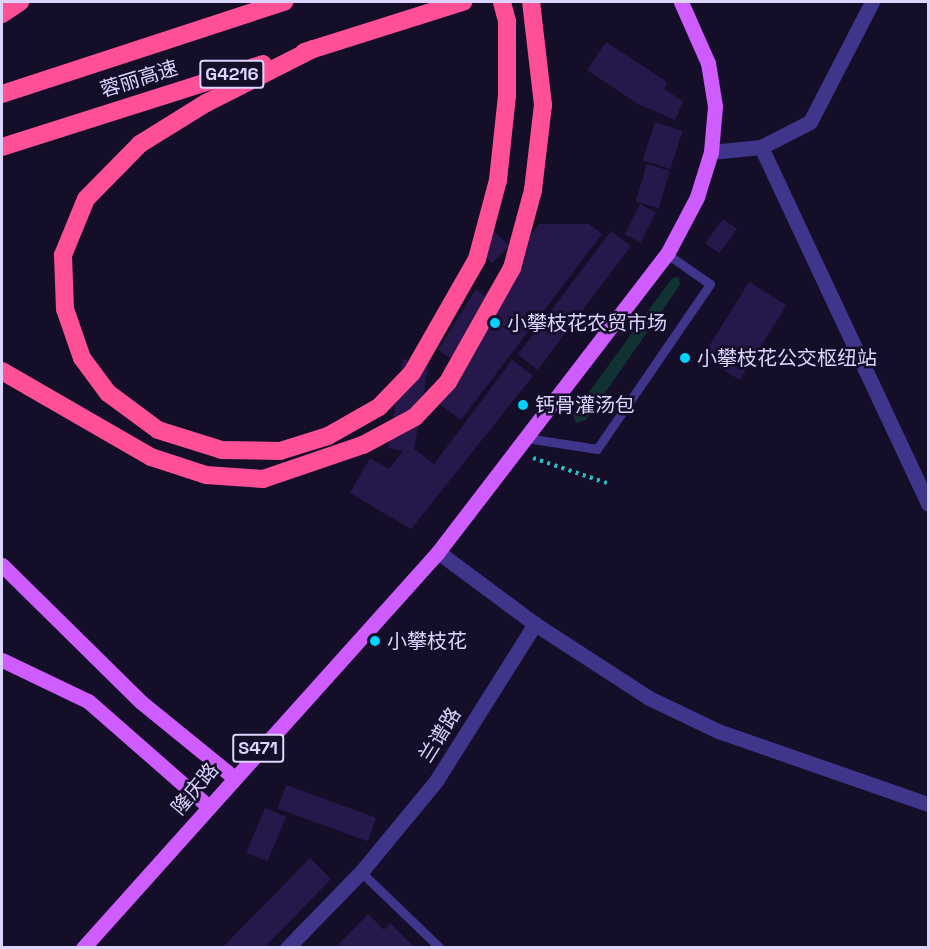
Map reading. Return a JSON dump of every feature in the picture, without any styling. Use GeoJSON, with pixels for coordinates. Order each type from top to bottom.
{"type":"FeatureCollection","features":[{"type":"Feature","properties":{"kind":"highway"},"geometry":{"type":"LineString","coordinates":[[2,14],[20,2]]}},
{"type":"Feature","properties":{"kind":"highway","name":"蓉丽高速"},"geometry":{"type":"LineString","coordinates":[[2,94],[284,2]]}},
{"type":"Feature","properties":{"kind":"highway","name":"蓉丽高速"},"geometry":{"type":"LineString","coordinates":[[2,147],[463,2]]}},
{"type":"Feature","properties":{"kind":"highway"},"geometry":{"type":"LineString","coordinates":[[313,49],[206,103],[140,144],[86,200],[63,255],[65,309],[82,358],[108,393],[158,430],[222,450],[280,451],[328,436],[379,407],[412,373],[477,259],[498,180],[507,96],[507,21],[502,2]]}},
{"type":"Feature","properties":{"kind":"highway"},"geometry":{"type":"LineString","coordinates":[[2,371],[151,457],[206,475],[263,479],[363,445],[415,417],[448,382],[512,268],[533,190],[543,105],[531,2]]}},
{"type":"Feature","properties":{"kind":"main road","name":"S471"},"geometry":{"type":"LineString","coordinates":[[438,552],[667,254],[698,196],[711,152],[715,106],[708,63],[681,2]]}},
{"type":"Feature","properties":{"kind":"main road","name":"隆庆路"},"geometry":{"type":"LineString","coordinates":[[83,948],[209,807],[232,776],[438,552]]}},
{"type":"Feature","properties":{"kind":"main road"},"geometry":{"type":"LineString","coordinates":[[2,565],[141,702],[232,776]]}},
{"type":"Feature","properties":{"kind":"main road"},"geometry":{"type":"LineString","coordinates":[[2,660],[88,701],[209,807]]}},
{"type":"Feature","properties":{"kind":"street"},"geometry":{"type":"LineString","coordinates":[[711,152],[761,147],[810,122],[872,2]]}},
{"type":"Feature","properties":{"kind":"street"},"geometry":{"type":"LineString","coordinates":[[761,147],[928,504]]}},
{"type":"Feature","properties":{"kind":"street"},"geometry":{"type":"LineString","coordinates":[[438,552],[535,624],[649,698],[718,731],[928,804]]}},
{"type":"Feature","properties":{"kind":"street","name":"兰谱路"},"geometry":{"type":"LineString","coordinates":[[287,948],[362,872],[436,781],[535,624]]}},
{"type":"Feature","properties":{"kind":"lane"},"geometry":{"type":"LineString","coordinates":[[526,438],[597,449],[710,284],[667,254]]}},
{"type":"Feature","properties":{"kind":"lane"},"geometry":{"type":"LineString","coordinates":[[362,872],[440,948]]}},
{"type":"Feature","properties":{"kind":"path"},"geometry":{"type":"LineString","coordinates":[[515,452],[607,483]]}},
{"type":"Feature","properties":{"kind":"green space"},"geometry":{"type":"Polygon","coordinates":[[[679,277],[680,285],[586,420],[576,423],[573,414],[672,278],[679,277]]]}},
{"type":"Feature","properties":{"kind":"building"},"geometry":{"type":"Polygon","coordinates":[[[606,42],[667,82],[664,89],[683,101],[675,120],[638,104],[587,70],[606,42]]]}},
{"type":"Feature","properties":{"kind":"building"},"geometry":{"type":"Polygon","coordinates":[[[655,122],[683,131],[670,169],[643,160],[655,122]]]}},
{"type":"Feature","properties":{"kind":"building"},"geometry":{"type":"Polygon","coordinates":[[[647,164],[670,171],[659,208],[636,201],[647,164]]]}},
{"type":"Feature","properties":{"kind":"building"},"geometry":{"type":"Polygon","coordinates":[[[640,204],[656,212],[641,242],[625,234],[640,204]]]}},
{"type":"Feature","properties":{"kind":"building"},"geometry":{"type":"Polygon","coordinates":[[[723,219],[737,229],[719,253],[705,243],[723,219]]]}},
{"type":"Feature","properties":{"kind":"building","name":"小攀枝花农贸市场"},"geometry":{"type":"Polygon","coordinates":[[[539,224],[589,224],[602,234],[461,420],[434,400],[452,376],[443,369],[451,359],[438,350],[476,289],[484,296],[539,224]]]}},
{"type":"Feature","properties":{"kind":"building"},"geometry":{"type":"Polygon","coordinates":[[[490,227],[509,246],[492,263],[473,244],[490,227]]]}},
{"type":"Feature","properties":{"kind":"building"},"geometry":{"type":"Polygon","coordinates":[[[611,231],[631,246],[538,370],[518,355],[611,231]]]}},
{"type":"Feature","properties":{"kind":"building"},"geometry":{"type":"Polygon","coordinates":[[[749,282],[786,305],[740,380],[702,357],[749,282]]]}},
{"type":"Feature","properties":{"kind":"building"},"geometry":{"type":"Polygon","coordinates":[[[403,359],[429,363],[414,449],[434,464],[512,360],[533,376],[411,529],[350,493],[370,458],[389,469],[403,451],[388,448],[403,359]]]}},
{"type":"Feature","properties":{"kind":"building"},"geometry":{"type":"Polygon","coordinates":[[[286,785],[376,818],[368,841],[277,808],[286,785]]]}},
{"type":"Feature","properties":{"kind":"building"},"geometry":{"type":"Polygon","coordinates":[[[265,808],[286,817],[267,861],[246,852],[265,808]]]}},
{"type":"Feature","properties":{"kind":"building"},"geometry":{"type":"Polygon","coordinates":[[[310,858],[331,879],[264,948],[222,948],[310,858]]]}},
{"type":"Feature","properties":{"kind":"building"},"geometry":{"type":"Polygon","coordinates":[[[368,914],[384,930],[390,923],[415,948],[343,948],[339,944],[368,914]]]}},
{"type":"Feature","properties":{"kind":"place","name":"小攀枝花农贸市场"},"geometry":{"type":"Point","coordinates":[495,323]}},
{"type":"Feature","properties":{"kind":"place","name":"小攀枝花公交枢纽站"},"geometry":{"type":"Point","coordinates":[685,358]}},
{"type":"Feature","properties":{"kind":"place","name":"钙骨灌汤包"},"geometry":{"type":"Point","coordinates":[523,405]}},
{"type":"Feature","properties":{"kind":"place","name":"小攀枝花"},"geometry":{"type":"Point","coordinates":[375,641]}}]}
